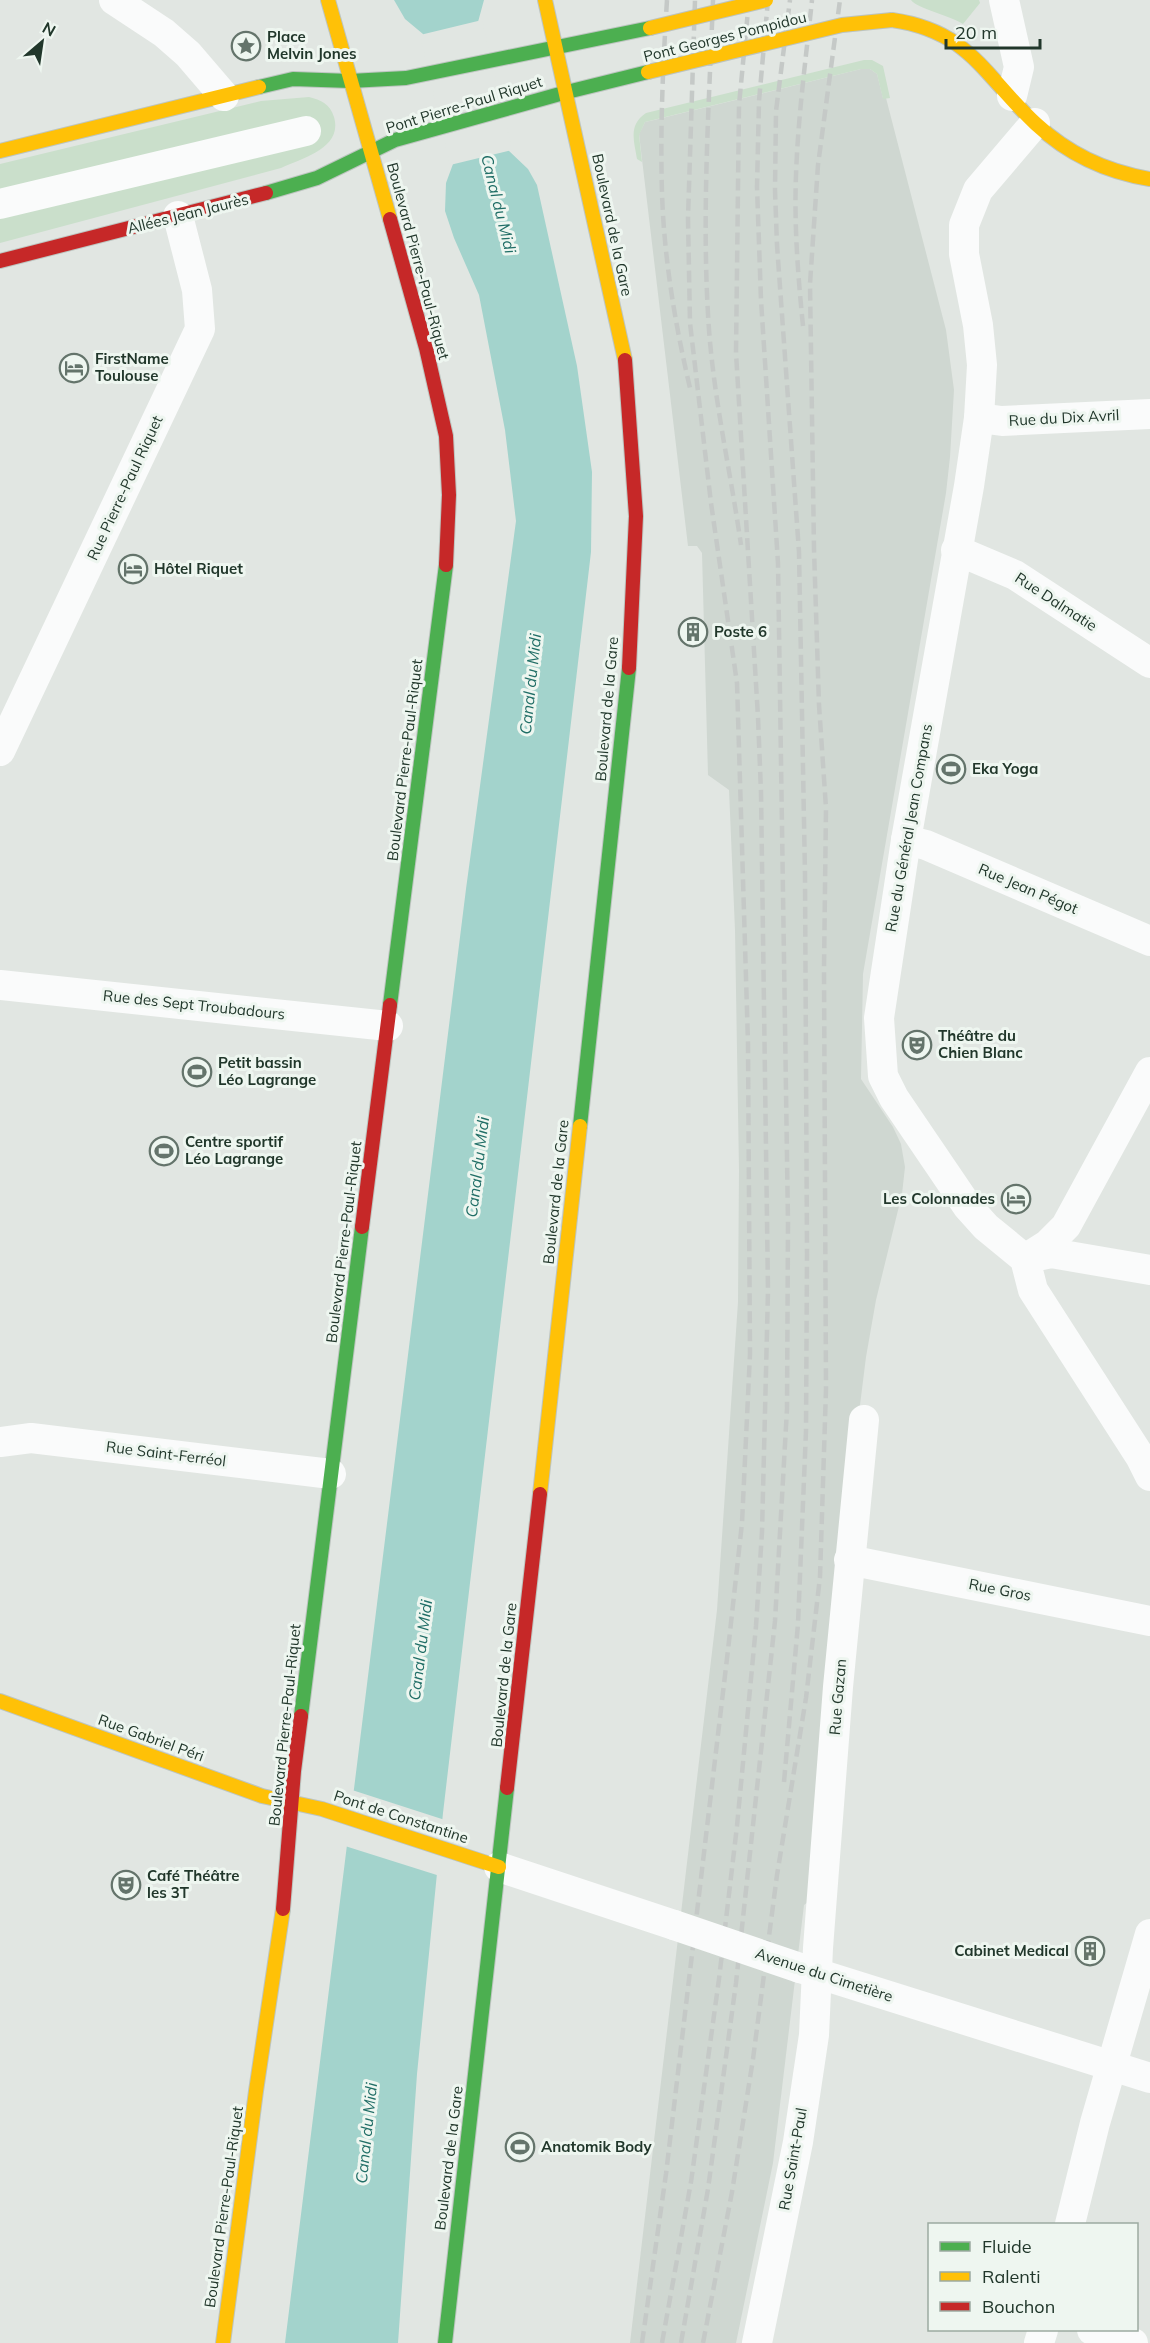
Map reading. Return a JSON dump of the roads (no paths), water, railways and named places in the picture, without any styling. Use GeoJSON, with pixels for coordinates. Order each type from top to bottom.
{"type":"FeatureCollection","features":[{"type":"Feature","properties":{"kind":"main road","name":"Boulevard Pierre-Paul-Riquet"},"geometry":{"type":"LineString","coordinates":[[223,2343],[283,1915],[292,1803],[331,1474],[447,553],[449,495],[446,436],[434,381],[328,0]]}},
{"type":"Feature","properties":{"kind":"main road","name":"Boulevard de la Gare"},"geometry":{"type":"LineString","coordinates":[[445,2343],[631,653],[636,516],[627,371],[545,0]]}},
{"type":"Feature","properties":{"kind":"main road","name":"Pont Georges Pompidou"},"geometry":{"type":"LineString","coordinates":[[557,48],[766,0]]}},
{"type":"Feature","properties":{"kind":"main road","name":"Pont Georges Pompidou"},"geometry":{"type":"LineString","coordinates":[[567,92],[842,25],[892,20],[906,21],[929,27],[949,37],[981,65],[1035,123],[1059,142],[1089,160],[1136,178],[1150,179]]}},
{"type":"Feature","properties":{"kind":"main road","name":"Pont Pierre-Paul Riquet"},"geometry":{"type":"LineString","coordinates":[[350,81],[406,78],[557,48]]}},
{"type":"Feature","properties":{"kind":"main road"},"geometry":{"type":"LineString","coordinates":[[0,151],[293,79],[350,81]]}},
{"type":"Feature","properties":{"kind":"main road","name":"Pont Pierre-Paul Riquet"},"geometry":{"type":"LineString","coordinates":[[371,152],[395,140],[567,92]]}},
{"type":"Feature","properties":{"kind":"main road","name":"Allées Jean Jaurès"},"geometry":{"type":"LineString","coordinates":[[0,261],[317,178],[371,152]]}},
{"type":"Feature","properties":{"kind":"main road","name":"Rue Gabriel Péri"},"geometry":{"type":"LineString","coordinates":[[0,1701],[262,1796],[292,1803]]}},
{"type":"Feature","properties":{"kind":"main road","name":"Pont de Constantine"},"geometry":{"type":"LineString","coordinates":[[292,1803],[324,1810],[499,1867]]}},
{"type":"Feature","properties":{"kind":"street"},"geometry":{"type":"LineString","coordinates":[[114,0],[164,33],[188,54],[224,96]]}},
{"type":"Feature","properties":{"kind":"street"},"geometry":{"type":"LineString","coordinates":[[1004,0],[1019,67],[1012,96]]}},
{"type":"Feature","properties":{"kind":"street","name":"Rue du Général Jean Compans"},"geometry":{"type":"LineString","coordinates":[[1025,1259],[986,1227],[968,1207],[894,1098],[883,1076],[879,1018],[906,840],[979,418],[982,365],[978,325],[964,254],[964,225],[978,190],[1035,123]]}},
{"type":"Feature","properties":{"kind":"street"},"geometry":{"type":"LineString","coordinates":[[0,204],[306,131]]}},
{"type":"Feature","properties":{"kind":"street","name":"Rue Pierre-Paul Riquet"},"geometry":{"type":"LineString","coordinates":[[0,751],[200,329],[197,290],[178,216]]}},
{"type":"Feature","properties":{"kind":"street","name":"Rue du Dix Avril"},"geometry":{"type":"LineString","coordinates":[[979,418],[1002,421],[1150,414]]}},
{"type":"Feature","properties":{"kind":"street","name":"Rue Dalmatie"},"geometry":{"type":"LineString","coordinates":[[957,550],[1015,575],[1150,663]]}},
{"type":"Feature","properties":{"kind":"street","name":"Rue Jean Pégot"},"geometry":{"type":"LineString","coordinates":[[906,840],[926,844],[1150,941]]}},
{"type":"Feature","properties":{"kind":"street","name":"Rue des Sept Troubadours"},"geometry":{"type":"LineString","coordinates":[[0,985],[388,1026]]}},
{"type":"Feature","properties":{"kind":"street"},"geometry":{"type":"LineString","coordinates":[[1025,1259],[1047,1245],[1066,1226],[1150,1072]]}},
{"type":"Feature","properties":{"kind":"street"},"geometry":{"type":"LineString","coordinates":[[1025,1259],[1051,1253],[1150,1270]]}},
{"type":"Feature","properties":{"kind":"street"},"geometry":{"type":"LineString","coordinates":[[1025,1259],[1033,1290],[1141,1458],[1150,1476]]}},
{"type":"Feature","properties":{"kind":"street","name":"Rue Gazan"},"geometry":{"type":"LineString","coordinates":[[809,1971],[864,1420]]}},
{"type":"Feature","properties":{"kind":"street","name":"Rue Saint-Ferréol"},"geometry":{"type":"LineString","coordinates":[[0,1442],[31,1438],[331,1474]]}},
{"type":"Feature","properties":{"kind":"street","name":"Rue Gros"},"geometry":{"type":"LineString","coordinates":[[849,1560],[1150,1621]]}},
{"type":"Feature","properties":{"kind":"street","name":"Avenue du Cimetière"},"geometry":{"type":"LineString","coordinates":[[499,1867],[809,1971],[1150,2078]]}},
{"type":"Feature","properties":{"kind":"street"},"geometry":{"type":"LineString","coordinates":[[1070,2223],[1150,1934]]}},
{"type":"Feature","properties":{"kind":"street","name":"Rue Saint-Paul"},"geometry":{"type":"LineString","coordinates":[[757,2343],[799,2132],[814,2035],[809,1971]]}},
{"type":"Feature","properties":{"kind":"street"},"geometry":{"type":"LineString","coordinates":[[1095,2331],[1132,2343]]}},
{"type":"Feature","properties":{"kind":"water","name":"Canal du Midi"},"geometry":{"type":"Polygon","coordinates":[[[394,0],[484,0],[478,22],[508,150],[528,169],[537,185],[577,366],[592,472],[591,552],[443,1813],[417,2074],[398,2343],[285,2343],[466,889],[516,521],[505,430],[479,295],[445,211],[446,183],[453,164],[423,34],[405,19],[394,0]]]}},
{"type":"Feature","properties":{"kind":"railway"},"geometry":{"type":"LineString","coordinates":[[667,0],[661,169],[663,217],[671,291],[690,388]]}},
{"type":"Feature","properties":{"kind":"railway"},"geometry":{"type":"LineString","coordinates":[[642,2343],[666,2174],[742,1523],[750,1354],[748,1043],[737,683],[711,503],[690,323],[688,218],[695,0]]}},
{"type":"Feature","properties":{"kind":"railway"},"geometry":{"type":"LineString","coordinates":[[713,0],[706,197],[708,314],[717,401],[741,545]]}},
{"type":"Feature","properties":{"kind":"railway"},"geometry":{"type":"LineString","coordinates":[[662,2343],[691,2182],[719,1979],[737,1826],[756,1626],[762,1532],[768,1291],[761,792],[736,353],[739,105],[749,0]]}},
{"type":"Feature","properties":{"kind":"railway"},"geometry":{"type":"LineString","coordinates":[[681,2343],[708,2189],[736,1983],[775,1621],[787,1409],[788,1223],[778,563],[761,300],[757,187],[759,101],[768,0]]}},
{"type":"Feature","properties":{"kind":"railway"},"geometry":{"type":"LineString","coordinates":[[784,1782],[798,1624],[806,1431],[807,1254],[805,875],[799,552],[775,190],[776,111],[790,0]]}},
{"type":"Feature","properties":{"kind":"railway"},"geometry":{"type":"LineString","coordinates":[[803,326],[797,251],[796,175],[800,109],[812,0]]}},
{"type":"Feature","properties":{"kind":"railway"},"geometry":{"type":"LineString","coordinates":[[703,2343],[732,2192],[753,2059],[777,1875],[806,1698],[820,1577],[826,1389],[824,969],[826,808],[819,705],[814,549],[810,284],[818,165],[840,0]]}},
{"type":"Feature","properties":{"kind":"place","name":"Place Melvin Jones"},"geometry":{"type":"Point","coordinates":[246,46]}},
{"type":"Feature","properties":{"kind":"place","name":"FirstName Toulouse"},"geometry":{"type":"Point","coordinates":[74,368]}},
{"type":"Feature","properties":{"kind":"place","name":"Hôtel Riquet"},"geometry":{"type":"Point","coordinates":[133,569]}},
{"type":"Feature","properties":{"kind":"place","name":"Poste 6"},"geometry":{"type":"Point","coordinates":[693,632]}},
{"type":"Feature","properties":{"kind":"place","name":"Eka Yoga"},"geometry":{"type":"Point","coordinates":[951,769]}},
{"type":"Feature","properties":{"kind":"place","name":"Théâtre du Chien Blanc"},"geometry":{"type":"Point","coordinates":[917,1045]}},
{"type":"Feature","properties":{"kind":"place","name":"Petit bassin Léo Lagrange"},"geometry":{"type":"Point","coordinates":[197,1072]}},
{"type":"Feature","properties":{"kind":"place","name":"Centre sportif Léo Lagrange"},"geometry":{"type":"Point","coordinates":[164,1151]}},
{"type":"Feature","properties":{"kind":"place","name":"Les Colonnades"},"geometry":{"type":"Point","coordinates":[1016,1199]}},
{"type":"Feature","properties":{"kind":"place","name":"Café Théâtre les 3T"},"geometry":{"type":"Point","coordinates":[126,1885]}},
{"type":"Feature","properties":{"kind":"place","name":"Cabinet Medical"},"geometry":{"type":"Point","coordinates":[1090,1951]}},
{"type":"Feature","properties":{"kind":"place","name":"Anatomik Body"},"geometry":{"type":"Point","coordinates":[520,2147]}}]}
